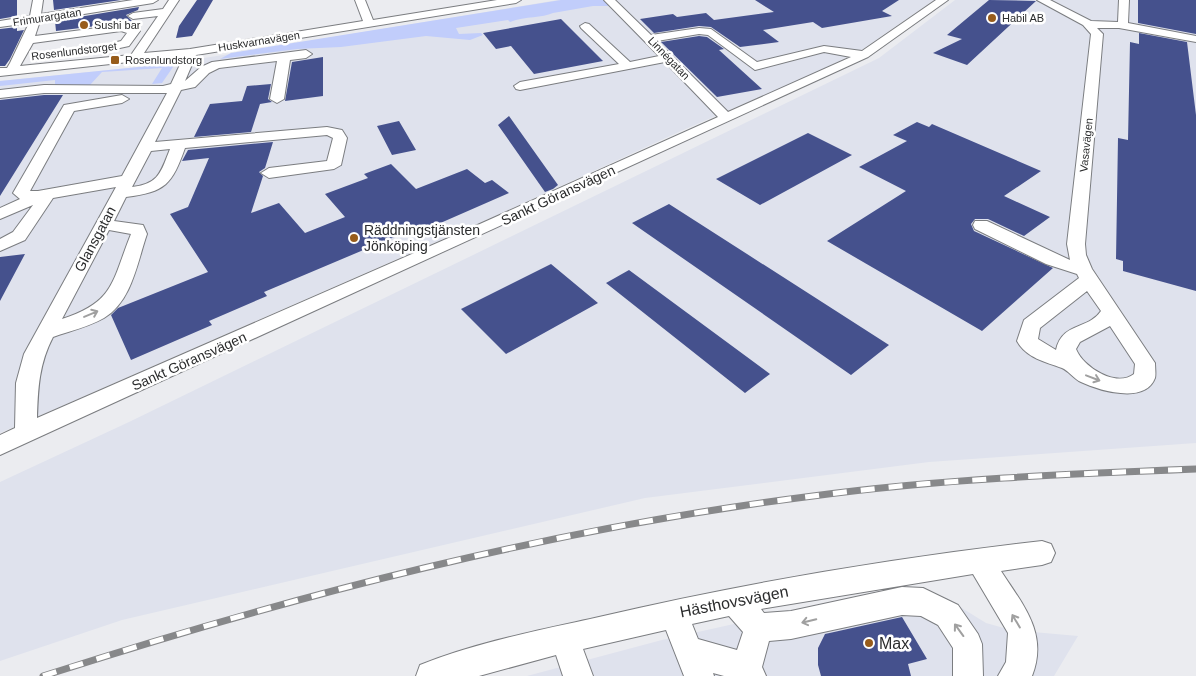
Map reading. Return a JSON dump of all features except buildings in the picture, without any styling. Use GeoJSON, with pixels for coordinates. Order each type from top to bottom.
{"type":"FeatureCollection","features":[{"type":"Feature","properties":{"kind":"street"},"geometry":{"type":"LineString","coordinates":[[5,71],[25,57],[28,40],[36,20],[38,0]]}},
{"type":"Feature","properties":{"kind":"street","name":"Frimurargatan"},"geometry":{"type":"LineString","coordinates":[[0,24],[36,20],[153,0]]}},
{"type":"Feature","properties":{"kind":"street"},"geometry":{"type":"LineString","coordinates":[[135,58],[174,0]]}},
{"type":"Feature","properties":{"kind":"street"},"geometry":{"type":"LineString","coordinates":[[360,0],[369,24]]}},
{"type":"Feature","properties":{"kind":"street","name":"Huskvarnavägen"},"geometry":{"type":"LineString","coordinates":[[5,71],[190,52],[516,0]]}},
{"type":"Feature","properties":{"kind":"street","name":"Linnégatan"},"geometry":{"type":"LineString","coordinates":[[609,0],[727,118]]}},
{"type":"Feature","properties":{"kind":"street","name":"Sankt Göransvägen"},"geometry":{"type":"LineString","coordinates":[[0,446],[864,55],[943,0]]}},
{"type":"Feature","properties":{"kind":"street"},"geometry":{"type":"LineString","coordinates":[[1042,0],[1088,24],[1123,26],[1196,39]]}},
{"type":"Feature","properties":{"kind":"street"},"geometry":{"type":"LineString","coordinates":[[1123,26],[1124,0]]}},
{"type":"Feature","properties":{"kind":"street"},"geometry":{"type":"LineString","coordinates":[[60,26],[166,12]]}},
{"type":"Feature","properties":{"kind":"street","name":"Vasavägen"},"geometry":{"type":"LineString","coordinates":[[1071,363],[1086,376],[1116,386],[1136,384],[1146,377],[1145,363],[1086,275],[1077,255],[1076,244],[1097,41],[1097,34],[1088,24]]}},
{"type":"Feature","properties":{"kind":"street"},"geometry":{"type":"LineString","coordinates":[[585,26],[628,66]]}},
{"type":"Feature","properties":{"kind":"street","name":"Rosenlundstorget"},"geometry":{"type":"LineString","coordinates":[[28,40],[120,28],[134,31],[125,44],[86,51]]}},
{"type":"Feature","properties":{"kind":"street"},"geometry":{"type":"LineString","coordinates":[[650,39],[698,31],[711,32],[755,66],[824,49],[864,55]]}},
{"type":"Feature","properties":{"kind":"street","name":"Glansgatan"},"geometry":{"type":"LineString","coordinates":[[26,434],[26,383],[34,354],[145,147],[169,89],[189,61],[190,52]]}},
{"type":"Feature","properties":{"kind":"street"},"geometry":{"type":"LineString","coordinates":[[179,144],[165,180],[160,185],[148,190],[124,186],[43,195],[24,195],[21,193],[69,108],[133,98],[191,84],[205,70],[216,65],[306,54]]}},
{"type":"Feature","properties":{"kind":"street"},"geometry":{"type":"LineString","coordinates":[[277,98],[284,57]]}},
{"type":"Feature","properties":{"kind":"street"},"geometry":{"type":"LineString","coordinates":[[520,86],[669,58]]}},
{"type":"Feature","properties":{"kind":"street"},"geometry":{"type":"LineString","coordinates":[[0,94],[52,89],[169,89]]}},
{"type":"Feature","properties":{"kind":"street"},"geometry":{"type":"LineString","coordinates":[[145,147],[327,131],[337,133],[340,138],[334,165],[269,173]]}},
{"type":"Feature","properties":{"kind":"street"},"geometry":{"type":"LineString","coordinates":[[0,214],[43,195]]}},
{"type":"Feature","properties":{"kind":"street"},"geometry":{"type":"LineString","coordinates":[[0,246],[19,236],[43,195]]}},
{"type":"Feature","properties":{"kind":"street"},"geometry":{"type":"LineString","coordinates":[[46,332],[96,313],[107,306],[115,297],[139,234],[137,230],[103,224]]}},
{"type":"Feature","properties":{"kind":"street"},"geometry":{"type":"LineString","coordinates":[[981,225],[1086,275],[1031,325],[1026,341],[1039,352],[1071,363]]}},
{"type":"Feature","properties":{"kind":"street"},"geometry":{"type":"LineString","coordinates":[[1071,363],[1066,349],[1072,337],[1104,321],[1110,312]]}},
{"type":"Feature","properties":{"kind":"street","name":"Hästhovsvägen"},"geometry":{"type":"LineString","coordinates":[[431,676],[565,639],[673,613],[890,572],[1042,553]]}},
{"type":"Feature","properties":{"kind":"street"},"geometry":{"type":"LineString","coordinates":[[979,560],[1022,630],[1020,668],[1013,676]]}},
{"type":"Feature","properties":{"kind":"street"},"geometry":{"type":"LineString","coordinates":[[735,601],[758,628]]}},
{"type":"Feature","properties":{"kind":"street"},"geometry":{"type":"LineString","coordinates":[[758,628],[791,625],[902,601],[923,602],[948,615],[968,644],[968,676]]}},
{"type":"Feature","properties":{"kind":"street"},"geometry":{"type":"LineString","coordinates":[[673,613],[694,664],[749,672],[758,628]]}},
{"type":"Feature","properties":{"kind":"street"},"geometry":{"type":"LineString","coordinates":[[565,639],[578,676]]}},
{"type":"Feature","properties":{"kind":"shaded area"},"geometry":{"type":"Polygon","coordinates":[[[558,0],[934,0],[863,49],[822,70],[681,131],[493,217],[0,433],[0,81],[168,64],[558,0]]]}},
{"type":"Feature","properties":{"kind":"shaded area"},"geometry":{"type":"Polygon","coordinates":[[[561,0],[603,0],[609,6],[593,6],[510,22],[508,20],[456,28],[459,34],[481,33],[483,35],[470,40],[426,36],[341,47],[297,49],[220,59],[231,53],[561,0]]]}},
{"type":"Feature","properties":{"kind":"shaded area"},"geometry":{"type":"Polygon","coordinates":[[[955,0],[1196,0],[1196,443],[929,462],[645,498],[122,620],[0,661],[0,482],[129,422],[879,58],[955,0]]]}},
{"type":"Feature","properties":{"kind":"shaded area"},"geometry":{"type":"Polygon","coordinates":[[[168,64],[173,67],[162,83],[152,84],[162,68],[102,72],[90,85],[55,85],[55,80],[0,86],[0,81],[168,64]]]}},
{"type":"Feature","properties":{"kind":"shaded area"},"geometry":{"type":"Polygon","coordinates":[[[918,592],[952,602],[986,623],[1011,630],[1078,636],[1054,676],[527,676],[662,640],[805,608],[918,592]]]}},
{"type":"Feature","properties":{"kind":"railway"},"geometry":{"type":"LineString","coordinates":[[43,676],[138,646],[328,592],[520,546],[617,527],[715,510],[908,485],[1052,475],[1196,469]]}},
{"type":"Feature","properties":{"kind":"place","name":"Habil AB"},"geometry":{"type":"Point","coordinates":[992,18]}},
{"type":"Feature","properties":{"kind":"place","name":"Sushi bar"},"geometry":{"type":"Point","coordinates":[84,25]}},
{"type":"Feature","properties":{"kind":"place","name":"Rosenlundstorg"},"geometry":{"type":"Point","coordinates":[115,60]}},
{"type":"Feature","properties":{"kind":"place","name":"Räddningstjänsten Jönköping"},"geometry":{"type":"Point","coordinates":[354,238]}},
{"type":"Feature","properties":{"kind":"place","name":"Max"},"geometry":{"type":"Point","coordinates":[869,643]}}]}
